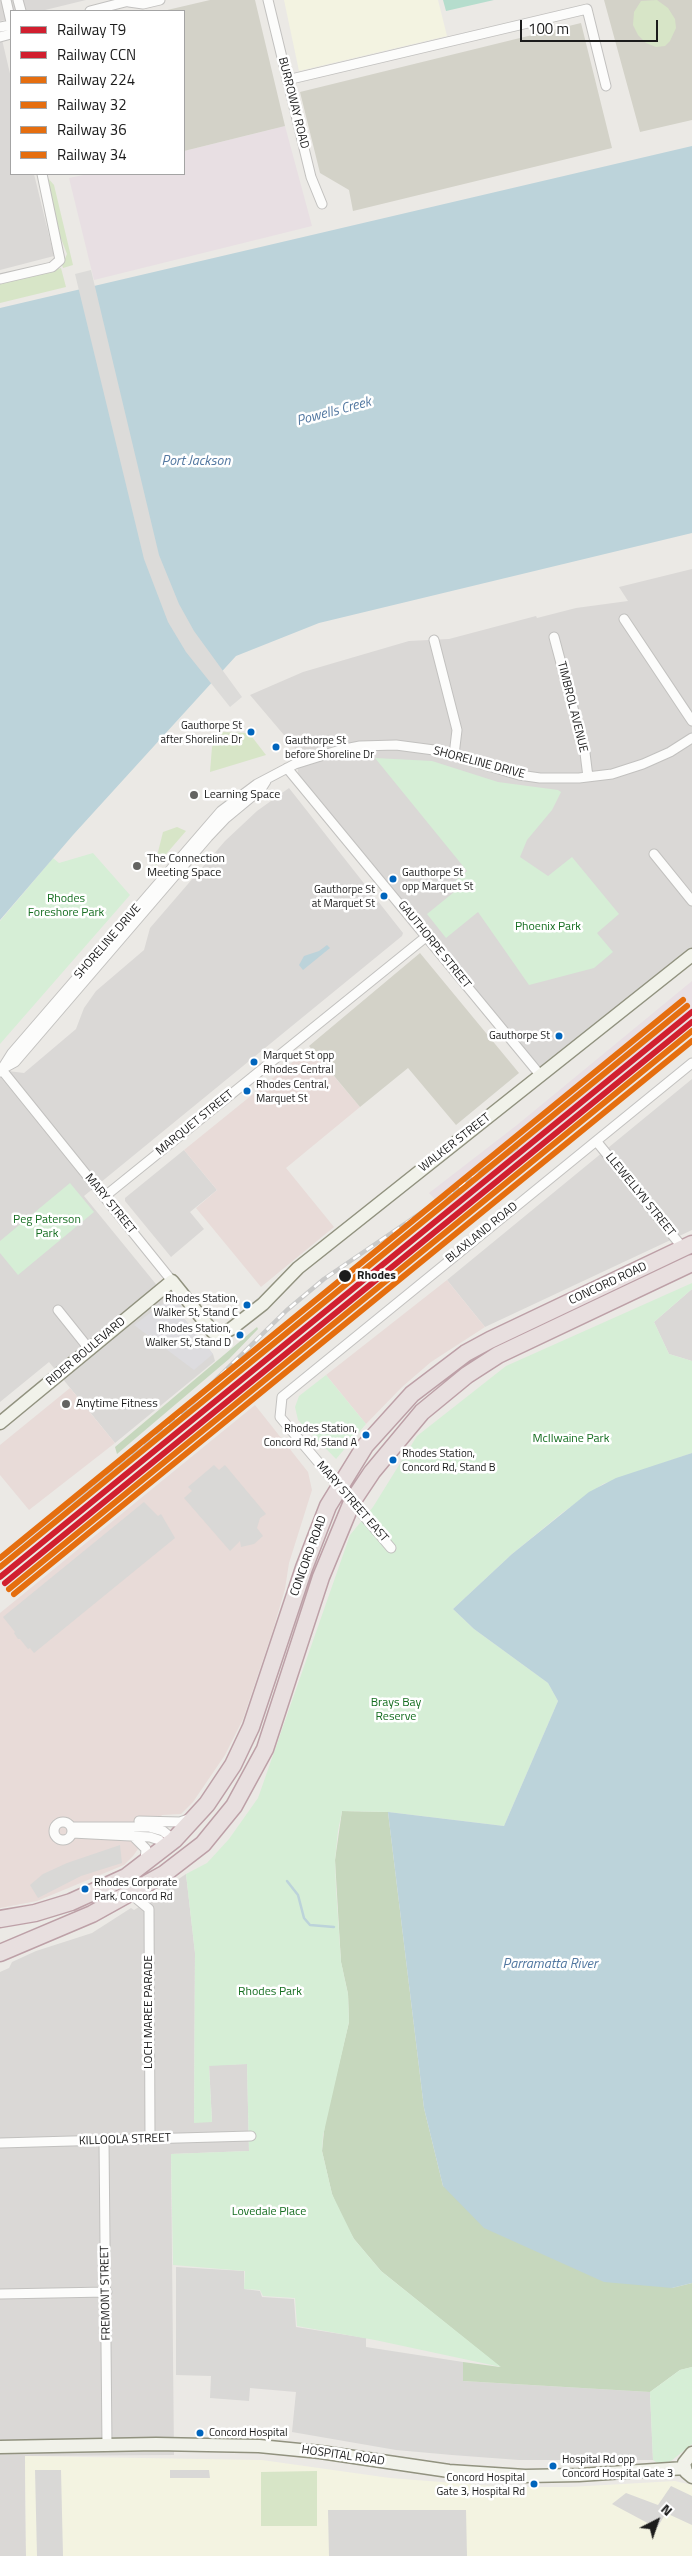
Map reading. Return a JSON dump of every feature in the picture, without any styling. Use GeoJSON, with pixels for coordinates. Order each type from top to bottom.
{"type":"FeatureCollection","features":[{"type":"Feature","properties":{"kind":"highway","name":"CONCORD ROAD"},"geometry":{"type":"LineString","coordinates":[[0,1919],[34,1913],[83,1898],[109,1886],[143,1866],[170,1844],[200,1813],[225,1778],[251,1727],[317,1531],[338,1488],[364,1446],[412,1394],[466,1353],[688,1246]]}},
{"type":"Feature","properties":{"kind":"highway","name":"CONCORD ROAD"},"geometry":{"type":"LineString","coordinates":[[64,1927],[131,1894],[182,1862],[203,1844],[234,1806],[258,1765],[272,1732],[294,1656],[323,1570],[352,1502],[372,1472],[410,1425],[443,1393],[498,1355],[692,1263]]}},
{"type":"Feature","properties":{"kind":"highway"},"geometry":{"type":"LineString","coordinates":[[170,1844],[182,1862]]}},
{"type":"Feature","properties":{"kind":"highway"},"geometry":{"type":"LineString","coordinates":[[0,1942],[64,1927]]}},
{"type":"Feature","properties":{"kind":"highway"},"geometry":{"type":"LineString","coordinates":[[0,1953],[64,1927]]}},
{"type":"Feature","properties":{"kind":"street"},"geometry":{"type":"LineString","coordinates":[[6,0],[10,18]]}},
{"type":"Feature","properties":{"kind":"street"},"geometry":{"type":"LineString","coordinates":[[94,10],[131,1],[143,4],[160,0]]}},
{"type":"Feature","properties":{"kind":"street","name":"BURROWAY ROAD"},"geometry":{"type":"LineString","coordinates":[[268,0],[311,177],[322,204]]}},
{"type":"Feature","properties":{"kind":"street"},"geometry":{"type":"LineString","coordinates":[[287,80],[587,9],[606,86]]}},
{"type":"Feature","properties":{"kind":"street"},"geometry":{"type":"LineString","coordinates":[[0,279],[52,267],[60,260],[42,175]]}},
{"type":"Feature","properties":{"kind":"street"},"geometry":{"type":"LineString","coordinates":[[624,618],[692,721]]}},
{"type":"Feature","properties":{"kind":"street","name":"TIMBROL AVENUE"},"geometry":{"type":"LineString","coordinates":[[554,637],[585,753],[588,777]]}},
{"type":"Feature","properties":{"kind":"street"},"geometry":{"type":"LineString","coordinates":[[434,640],[457,730],[454,755]]}},
{"type":"Feature","properties":{"kind":"street","name":"SHORELINE DRIVE"},"geometry":{"type":"LineString","coordinates":[[1,1071],[15,1062],[214,830],[241,804],[261,789],[266,781],[287,768],[316,757],[360,746],[416,747],[454,755],[519,775],[565,779],[612,774],[643,764],[670,752],[692,738]]}},
{"type":"Feature","properties":{"kind":"street","name":"GAUTHORPE STREET"},"geometry":{"type":"LineString","coordinates":[[287,768],[542,1076]]}},
{"type":"Feature","properties":{"kind":"street"},"geometry":{"type":"LineString","coordinates":[[654,854],[692,901]]}},
{"type":"Feature","properties":{"kind":"street","name":"MARQUET STREET"},"geometry":{"type":"LineString","coordinates":[[104,1197],[427,936]]}},
{"type":"Feature","properties":{"kind":"street","name":"WALKER STREET"},"geometry":{"type":"LineString","coordinates":[[221,1334],[237,1325],[263,1304],[292,1273],[692,955]]}},
{"type":"Feature","properties":{"kind":"street","name":"BLAXLAND ROAD"},"geometry":{"type":"LineString","coordinates":[[279,1408],[282,1397],[289,1390],[692,1063]]}},
{"type":"Feature","properties":{"kind":"street","name":"MARY STREET"},"geometry":{"type":"LineString","coordinates":[[1,1071],[211,1330],[221,1334]]}},
{"type":"Feature","properties":{"kind":"street","name":"LLEWELLYN STREET"},"geometry":{"type":"LineString","coordinates":[[597,1142],[688,1246]]}},
{"type":"Feature","properties":{"kind":"street","name":"RIDER BOULEVARD"},"geometry":{"type":"LineString","coordinates":[[0,1423],[172,1281]]}},
{"type":"Feature","properties":{"kind":"street"},"geometry":{"type":"LineString","coordinates":[[58,1310],[90,1350]]}},
{"type":"Feature","properties":{"kind":"street","name":"MARY STREET EAST"},"geometry":{"type":"LineString","coordinates":[[279,1408],[280,1417],[338,1488],[391,1548]]}},
{"type":"Feature","properties":{"kind":"street"},"geometry":{"type":"LineString","coordinates":[[105,1827],[132,1821],[180,1822],[200,1813]]}},
{"type":"Feature","properties":{"kind":"street"},"geometry":{"type":"LineString","coordinates":[[105,1827],[149,1827],[163,1831],[170,1844],[155,1838],[71,1830],[105,1827]]}},
{"type":"Feature","properties":{"kind":"street"},"geometry":{"type":"LineString","coordinates":[[132,1836],[141,1842],[146,1849],[143,1866]]}},
{"type":"Feature","properties":{"kind":"street","name":"LOCH MAREE PARADE"},"geometry":{"type":"LineString","coordinates":[[131,1894],[149,1909],[150,2140]]}},
{"type":"Feature","properties":{"kind":"street","name":"KILLOOLA STREET"},"geometry":{"type":"LineString","coordinates":[[0,2143],[251,2136]]}},
{"type":"Feature","properties":{"kind":"street","name":"FREMONT STREET"},"geometry":{"type":"LineString","coordinates":[[104,2141],[107,2292],[107,2446]]}},
{"type":"Feature","properties":{"kind":"street"},"geometry":{"type":"LineString","coordinates":[[0,2294],[107,2292]]}},
{"type":"Feature","properties":{"kind":"street","name":"HOSPITAL ROAD"},"geometry":{"type":"LineString","coordinates":[[0,2447],[259,2446],[320,2452],[449,2471],[525,2476],[688,2472]]}},
{"type":"Feature","properties":{"kind":"street"},"geometry":{"type":"LineString","coordinates":[[688,2472],[686,2459],[692,2453]]}},
{"type":"Feature","properties":{"kind":"shaded area"},"geometry":{"type":"Polygon","coordinates":[[[0,0],[86,0],[45,10],[10,10],[10,19],[0,21],[0,0]]]}},
{"type":"Feature","properties":{"kind":"shaded area"},"geometry":{"type":"Polygon","coordinates":[[[210,0],[255,0],[285,126],[185,151],[185,10],[167,10],[210,0]]]}},
{"type":"Feature","properties":{"kind":"shaded area"},"geometry":{"type":"Polygon","coordinates":[[[284,0],[438,0],[447,36],[299,71],[284,0]]]}},
{"type":"Feature","properties":{"kind":"shaded area"},"geometry":{"type":"Polygon","coordinates":[[[604,0],[692,0],[692,120],[640,132],[604,0]]]}},
{"type":"Feature","properties":{"kind":"shaded area"},"geometry":{"type":"Polygon","coordinates":[[[581,23],[612,148],[353,211],[349,190],[320,173],[300,92],[581,23]]]}},
{"type":"Feature","properties":{"kind":"shaded area"},"geometry":{"type":"Polygon","coordinates":[[[0,31],[10,74],[10,175],[34,175],[54,256],[0,270],[0,31]]]}},
{"type":"Feature","properties":{"kind":"shaded area"},"geometry":{"type":"Polygon","coordinates":[[[285,126],[312,226],[94,280],[69,178],[83,175],[185,175],[185,151],[285,126]]]}},
{"type":"Feature","properties":{"kind":"shaded area"},"geometry":{"type":"Polygon","coordinates":[[[692,569],[692,955],[541,1076],[299,780],[295,748],[250,695],[303,672],[409,641],[449,639],[536,616],[537,618],[576,608],[628,601],[619,587],[692,569]]]}},
{"type":"Feature","properties":{"kind":"shaded area"},"geometry":{"type":"Polygon","coordinates":[[[289,788],[403,933],[402,936],[84,1196],[213,1354],[215,1361],[115,1443],[49,1362],[0,1402],[0,1070],[24,1073],[76,1029],[84,1008],[96,991],[144,950],[150,928],[225,841],[257,811],[289,788]]]}},
{"type":"Feature","properties":{"kind":"shaded area"},"geometry":{"type":"Polygon","coordinates":[[[420,953],[519,1073],[456,1125],[408,1068],[360,1107],[309,1046],[420,953]]]}},
{"type":"Feature","properties":{"kind":"shaded area"},"geometry":{"type":"Polygon","coordinates":[[[692,981],[692,1018],[450,1216],[429,1193],[517,1125],[692,981]]]}},
{"type":"Feature","properties":{"kind":"shaded area"},"geometry":{"type":"Polygon","coordinates":[[[310,1048],[360,1107],[286,1168],[334,1227],[261,1287],[196,1208],[217,1190],[184,1150],[310,1048]]]}},
{"type":"Feature","properties":{"kind":"shaded area"},"geometry":{"type":"Polygon","coordinates":[[[692,1079],[692,1230],[485,1327],[447,1280],[692,1079]]]}},
{"type":"Feature","properties":{"kind":"shaded area"},"geometry":{"type":"Polygon","coordinates":[[[184,1150],[217,1190],[190,1212],[204,1229],[171,1257],[125,1201],[125,1198],[184,1150]]]}},
{"type":"Feature","properties":{"kind":"shaded area"},"geometry":{"type":"Polygon","coordinates":[[[447,1280],[485,1327],[431,1362],[402,1387],[366,1424],[326,1375],[447,1280]]]}},
{"type":"Feature","properties":{"kind":"shaded area"},"geometry":{"type":"Polygon","coordinates":[[[692,1289],[692,1361],[669,1354],[654,1322],[692,1289]]]}},
{"type":"Feature","properties":{"kind":"shaded area"},"geometry":{"type":"Polygon","coordinates":[[[169,1299],[174,1299],[182,1306],[177,1310],[213,1354],[194,1370],[134,1325],[169,1299]]]}},
{"type":"Feature","properties":{"kind":"shaded area"},"geometry":{"type":"Polygon","coordinates":[[[257,1327],[258,1329],[229,1359],[117,1454],[115,1447],[257,1327]]]}},
{"type":"Feature","properties":{"kind":"shaded area"},"geometry":{"type":"Polygon","coordinates":[[[70,1388],[115,1443],[29,1510],[0,1475],[0,1445],[70,1388]]]}},
{"type":"Feature","properties":{"kind":"shaded area"},"geometry":{"type":"Polygon","coordinates":[[[255,1405],[308,1472],[312,1490],[289,1563],[285,1589],[273,1630],[243,1719],[225,1755],[193,1802],[181,1814],[162,1815],[133,1856],[124,1865],[37,1901],[0,1908],[0,1613],[255,1405]]]}},
{"type":"Feature","properties":{"kind":"shaded area"},"geometry":{"type":"Polygon","coordinates":[[[214,1465],[219,1470],[225,1465],[266,1514],[260,1518],[257,1528],[263,1536],[254,1544],[241,1547],[240,1541],[230,1551],[184,1498],[192,1491],[188,1487],[214,1465]]]}},
{"type":"Feature","properties":{"kind":"shaded area"},"geometry":{"type":"Polygon","coordinates":[[[144,1502],[158,1516],[161,1514],[175,1538],[34,1653],[30,1648],[28,1649],[18,1639],[3,1617],[144,1502]]]}},
{"type":"Feature","properties":{"kind":"shaded area"},"geometry":{"type":"Polygon","coordinates":[[[342,1811],[388,1812],[424,2108],[443,2186],[672,2288],[692,2283],[692,2367],[680,2370],[650,2392],[463,2381],[463,2362],[500,2367],[381,2271],[354,2239],[343,2221],[332,2194],[322,2151],[325,2122],[349,2022],[348,1994],[341,1962],[335,1860],[342,1811]]]}},
{"type":"Feature","properties":{"kind":"shaded area"},"geometry":{"type":"Polygon","coordinates":[[[120,1845],[122,1863],[81,1876],[38,1898],[30,1885],[43,1874],[67,1863],[120,1845]]]}},
{"type":"Feature","properties":{"kind":"shaded area"},"geometry":{"type":"Polygon","coordinates":[[[186,1874],[195,1953],[194,2122],[212,2122],[209,2065],[247,2064],[249,2151],[171,2154],[174,2455],[25,2456],[26,2556],[0,2556],[0,1972],[9,1968],[12,1962],[36,1951],[92,1933],[131,1908],[134,1910],[162,1893],[165,1888],[186,1874]]]}},
{"type":"Feature","properties":{"kind":"shaded area"},"geometry":{"type":"Polygon","coordinates":[[[176,2267],[244,2271],[244,2289],[260,2291],[262,2297],[294,2299],[296,2327],[366,2338],[366,2347],[463,2362],[463,2381],[650,2392],[653,2460],[519,2460],[452,2455],[396,2450],[292,2432],[296,2392],[250,2388],[249,2401],[210,2398],[211,2376],[176,2375],[176,2267]]]}},
{"type":"Feature","properties":{"kind":"shaded area","name":"Concord Hospital"},"geometry":{"type":"Polygon","coordinates":[[[25,2456],[262,2460],[390,2478],[505,2487],[570,2487],[675,2481],[692,2485],[692,2556],[26,2556],[25,2456]]]}},
{"type":"Feature","properties":{"kind":"shaded area"},"geometry":{"type":"Polygon","coordinates":[[[35,2470],[61,2470],[63,2556],[37,2556],[35,2470]]]}},
{"type":"Feature","properties":{"kind":"shaded area"},"geometry":{"type":"Polygon","coordinates":[[[170,2470],[209,2470],[210,2478],[170,2478],[170,2470]]]}},
{"type":"Feature","properties":{"kind":"shaded area"},"geometry":{"type":"Polygon","coordinates":[[[671,2486],[692,2496],[692,2525],[666,2513],[657,2528],[612,2504],[626,2493],[658,2505],[671,2486]]]}},
{"type":"Feature","properties":{"kind":"shaded area"},"geometry":{"type":"Polygon","coordinates":[[[328,2510],[466,2510],[467,2556],[329,2556],[328,2510]]]}},
{"type":"Feature","properties":{"kind":"green space"},"geometry":{"type":"Polygon","coordinates":[[[443,0],[494,0],[446,11],[443,0]]]}},
{"type":"Feature","properties":{"kind":"green space"},"geometry":{"type":"Polygon","coordinates":[[[657,0],[668,8],[675,19],[676,28],[670,41],[665,46],[656,47],[646,43],[638,35],[633,25],[634,12],[641,1],[657,0]]]}},
{"type":"Feature","properties":{"kind":"green space"},"geometry":{"type":"Polygon","coordinates":[[[47,177],[54,185],[73,265],[63,268],[62,265],[67,254],[60,236],[47,177]]]}},
{"type":"Feature","properties":{"kind":"green space"},"geometry":{"type":"Polygon","coordinates":[[[61,268],[66,287],[0,303],[0,282],[61,268]]]}},
{"type":"Feature","properties":{"kind":"green space"},"geometry":{"type":"Polygon","coordinates":[[[220,732],[249,733],[266,755],[210,772],[212,747],[220,732]]]}},
{"type":"Feature","properties":{"kind":"green space","name":"Phoenix Park"},"geometry":{"type":"Polygon","coordinates":[[[375,758],[432,761],[498,782],[558,790],[561,792],[552,810],[527,840],[520,857],[548,876],[572,857],[619,914],[597,933],[613,952],[594,968],[529,985],[478,912],[446,938],[427,914],[459,888],[454,882],[467,871],[375,758]]]}},
{"type":"Feature","properties":{"kind":"green space"},"geometry":{"type":"Polygon","coordinates":[[[177,827],[186,831],[154,868],[163,832],[177,827]]]}},
{"type":"Feature","properties":{"kind":"green space","name":"Rhodes Foreshore Park"},"geometry":{"type":"Polygon","coordinates":[[[93,853],[130,895],[0,1044],[0,921],[53,858],[59,863],[93,853]]]}},
{"type":"Feature","properties":{"kind":"green space","name":"Peg Paterson Park"},"geometry":{"type":"Polygon","coordinates":[[[70,1183],[94,1212],[18,1275],[0,1253],[0,1241],[70,1183]]]}},
{"type":"Feature","properties":{"kind":"green space"},"geometry":{"type":"Polygon","coordinates":[[[692,1283],[692,1289],[654,1322],[669,1354],[692,1361],[692,1453],[603,1484],[562,1513],[512,1554],[453,1609],[474,1629],[548,1683],[558,1701],[504,1826],[388,1812],[342,1811],[338,1831],[335,1860],[336,1888],[341,1962],[348,1994],[349,2022],[323,2136],[322,2151],[332,2194],[354,2239],[381,2271],[501,2367],[375,2340],[297,2326],[295,2298],[263,2296],[260,2290],[244,2289],[245,2271],[173,2265],[171,2154],[249,2151],[247,2064],[209,2066],[212,2122],[194,2123],[195,1953],[186,1874],[207,1863],[229,1839],[258,1798],[350,1535],[373,1507],[417,1436],[506,1366],[692,1283]]]}},
{"type":"Feature","properties":{"kind":"green space"},"geometry":{"type":"Polygon","coordinates":[[[326,1375],[366,1424],[336,1459],[298,1420],[295,1407],[299,1396],[326,1375]]]}},
{"type":"Feature","properties":{"kind":"green space"},"geometry":{"type":"Polygon","coordinates":[[[692,2367],[692,2444],[671,2461],[659,2464],[653,2460],[650,2392],[680,2370],[692,2367]]]}},
{"type":"Feature","properties":{"kind":"green space"},"geometry":{"type":"Polygon","coordinates":[[[317,2471],[317,2526],[261,2526],[261,2472],[317,2471]]]}},
{"type":"Feature","properties":{"kind":"water","name":"Port Jackson"},"geometry":{"type":"Polygon","coordinates":[[[692,146],[692,533],[319,623],[236,656],[73,835],[0,920],[0,308],[692,146]]]}},
{"type":"Feature","properties":{"kind":"water"},"geometry":{"type":"Polygon","coordinates":[[[327,945],[330,948],[303,970],[299,965],[304,956],[319,951],[327,945]]]}},
{"type":"Feature","properties":{"kind":"water","name":"Parramatta River"},"geometry":{"type":"Polygon","coordinates":[[[692,1453],[692,2283],[672,2288],[604,2282],[484,2228],[443,2186],[424,2108],[388,1812],[504,1826],[558,1701],[548,1683],[474,1629],[453,1609],[512,1554],[589,1492],[616,1478],[692,1453]]]}},
{"type":"Feature","properties":{"kind":"pier"},"geometry":{"type":"Polygon","coordinates":[[[91,270],[159,555],[179,604],[194,631],[242,697],[230,707],[186,652],[168,622],[144,559],[75,274],[91,270]]]}},
{"type":"Feature","properties":{"kind":"waterway"},"geometry":{"type":"LineString","coordinates":[[287,1881],[298,1895],[304,1918],[310,1925],[334,1927]]}},
{"type":"Feature","properties":{"kind":"railway"},"geometry":{"type":"LineString","coordinates":[[0,1559],[185,1410],[287,1310],[324,1279],[516,1148]]}},
{"type":"Feature","properties":{"kind":"rail line","name":"36"},"geometry":{"type":"LineString","coordinates":[[0,1558],[683,1000]]}},
{"type":"Feature","properties":{"kind":"rail line","name":"224"},"geometry":{"type":"LineString","coordinates":[[0,1567],[687,1006]]}},
{"type":"Feature","properties":{"kind":"rail line","name":"T9"},"geometry":{"type":"LineString","coordinates":[[0,1577],[692,1012]]}},
{"type":"Feature","properties":{"kind":"rail line","name":"CCN"},"geometry":{"type":"LineString","coordinates":[[5,1583],[692,1022]]}},
{"type":"Feature","properties":{"kind":"rail line","name":"32"},"geometry":{"type":"LineString","coordinates":[[9,1589],[692,1031]]}},
{"type":"Feature","properties":{"kind":"rail line","name":"34"},"geometry":{"type":"LineString","coordinates":[[14,1594],[692,1041]]}},
{"type":"Feature","properties":{"kind":"place","name":"Gauthorpe St after Shoreline Dr"},"geometry":{"type":"Point","coordinates":[251,732]}},
{"type":"Feature","properties":{"kind":"place","name":"Gauthorpe St before Shoreline Dr"},"geometry":{"type":"Point","coordinates":[276,747]}},
{"type":"Feature","properties":{"kind":"place","name":"Learning Space"},"geometry":{"type":"Point","coordinates":[194,795]}},
{"type":"Feature","properties":{"kind":"place","name":"The Connection Meeting Space"},"geometry":{"type":"Point","coordinates":[137,866]}},
{"type":"Feature","properties":{"kind":"place","name":"Gauthorpe St opp Marquet St"},"geometry":{"type":"Point","coordinates":[393,879]}},
{"type":"Feature","properties":{"kind":"place","name":"Gauthorpe St at Marquet St"},"geometry":{"type":"Point","coordinates":[384,896]}},
{"type":"Feature","properties":{"kind":"place","name":"Gauthorpe St"},"geometry":{"type":"Point","coordinates":[559,1036]}},
{"type":"Feature","properties":{"kind":"place","name":"Marquet St opp Rhodes Central"},"geometry":{"type":"Point","coordinates":[254,1062]}},
{"type":"Feature","properties":{"kind":"place","name":"Rhodes Central, Marquet St"},"geometry":{"type":"Point","coordinates":[247,1091]}},
{"type":"Feature","properties":{"kind":"place","name":"Rhodes"},"geometry":{"type":"Point","coordinates":[345,1276]}},
{"type":"Feature","properties":{"kind":"place","name":"Rhodes Station, Walker St, Stand C"},"geometry":{"type":"Point","coordinates":[247,1305]}},
{"type":"Feature","properties":{"kind":"place","name":"Rhodes Station, Walker St, Stand D"},"geometry":{"type":"Point","coordinates":[240,1335]}},
{"type":"Feature","properties":{"kind":"place","name":"Anytime Fitness"},"geometry":{"type":"Point","coordinates":[66,1404]}},
{"type":"Feature","properties":{"kind":"place","name":"Rhodes Station, Concord Rd, Stand A"},"geometry":{"type":"Point","coordinates":[366,1435]}},
{"type":"Feature","properties":{"kind":"place","name":"Rhodes Station, Concord Rd, Stand B"},"geometry":{"type":"Point","coordinates":[393,1460]}},
{"type":"Feature","properties":{"kind":"place","name":"Rhodes Corporate Park, Concord Rd"},"geometry":{"type":"Point","coordinates":[85,1889]}},
{"type":"Feature","properties":{"kind":"place","name":"Concord Hospital"},"geometry":{"type":"Point","coordinates":[200,2433]}},
{"type":"Feature","properties":{"kind":"place","name":"Hospital Rd opp Concord Hospital Gate 3"},"geometry":{"type":"Point","coordinates":[553,2466]}},
{"type":"Feature","properties":{"kind":"place","name":"Concord Hospital Gate 3, Hospital Rd"},"geometry":{"type":"Point","coordinates":[534,2484]}},
{"type":"Feature","properties":{"kind":"water label","name":"Powells Creek"},"geometry":{"type":"Point","coordinates":[334,412]}},
{"type":"Feature","properties":{"kind":"park label","name":"McIlwaine Park"},"geometry":{"type":"Point","coordinates":[571,1439]}},
{"type":"Feature","properties":{"kind":"park label","name":"Brays Bay Reserve"},"geometry":{"type":"Point","coordinates":[396,1710]}},
{"type":"Feature","properties":{"kind":"park label","name":"Rhodes Park"},"geometry":{"type":"Point","coordinates":[270,1992]}},
{"type":"Feature","properties":{"kind":"park label","name":"Lovedale Place"},"geometry":{"type":"Point","coordinates":[269,2212]}}]}
